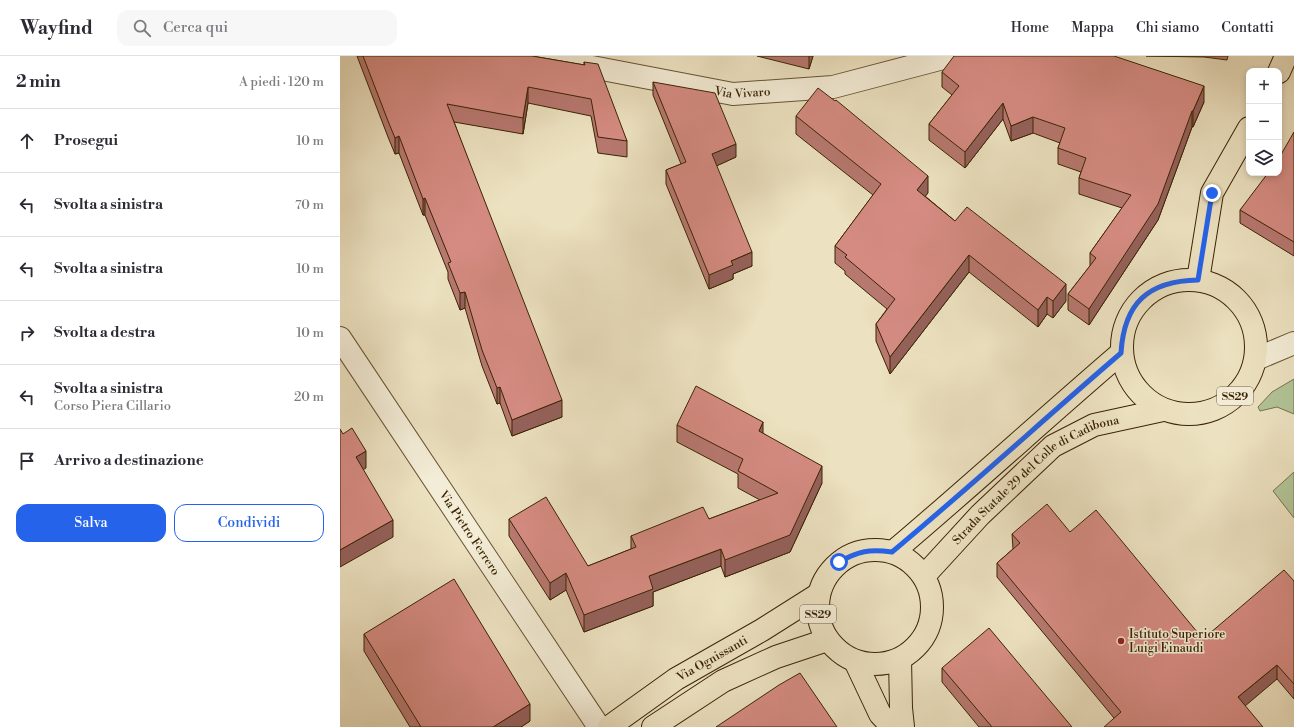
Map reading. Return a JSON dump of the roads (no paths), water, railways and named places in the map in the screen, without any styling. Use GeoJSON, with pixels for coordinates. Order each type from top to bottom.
{"type":"FeatureCollection","features":[{"type":"Feature","properties":{"kind":"main road"},"geometry":{"type":"LineString","coordinates":[[1281,68],[1286,56]]}},
{"type":"Feature","properties":{"kind":"main road"},"geometry":{"type":"LineString","coordinates":[[1198,280],[1212,193],[1246,133]]}},
{"type":"Feature","properties":{"kind":"main road","name":"SS29"},"geometry":{"type":"LineString","coordinates":[[1198,280],[1218,286],[1236,299],[1249,316],[1256,337],[1256,359],[1250,377],[1238,394],[1222,406],[1203,414],[1183,415],[1163,410],[1147,401],[1134,388],[1125,371],[1121,353],[1122,333],[1129,314],[1142,298],[1158,287],[1177,281],[1198,280]]}},
{"type":"Feature","properties":{"kind":"main road"},"geometry":{"type":"LineString","coordinates":[[892,552],[960,496],[1044,419],[1121,353]]}},
{"type":"Feature","properties":{"kind":"main road","name":"Strada Statale 29 del Colle di Cadibona"},"geometry":{"type":"LineString","coordinates":[[924,576],[980,515],[1053,446],[1094,425],[1163,410]]}},
{"type":"Feature","properties":{"kind":"main road","name":"SS29"},"geometry":{"type":"LineString","coordinates":[[874,549],[892,552],[915,566],[924,576],[933,601],[932,618],[926,635],[915,649],[900,659],[886,664],[870,664],[855,661],[840,653],[828,640],[820,626],[817,610],[819,594],[826,577],[839,562],[855,553],[874,549]]}},
{"type":"Feature","properties":{"kind":"main road","name":"Via Ognissanti"},"geometry":{"type":"LineString","coordinates":[[609,727],[676,679],[762,630],[819,594]]}},
{"type":"Feature","properties":{"kind":"main road","name":"Via Ognissanti"},"geometry":{"type":"LineString","coordinates":[[653,727],[723,681],[776,656],[828,640]]}},
{"type":"Feature","properties":{"kind":"main road"},"geometry":{"type":"LineString","coordinates":[[900,659],[901,708],[904,727]]}},
{"type":"Feature","properties":{"kind":"main road"},"geometry":{"type":"LineString","coordinates":[[855,661],[880,714],[892,727]]}},
{"type":"Feature","properties":{"kind":"street","name":"Via Vivaro"},"geometry":{"type":"LineString","coordinates":[[540,57],[733,94],[833,87],[951,56]]}},
{"type":"Feature","properties":{"kind":"street","name":"Via Pietro Ferrero"},"geometry":{"type":"LineString","coordinates":[[340,338],[599,727]]}},
{"type":"Feature","properties":{"kind":"street"},"geometry":{"type":"LineString","coordinates":[[1256,359],[1294,343]]}},
{"type":"Feature","properties":{"kind":"place","name":"Istituto Superiore Luigi Einaudi"},"geometry":{"type":"Point","coordinates":[1121,641]}}]}
